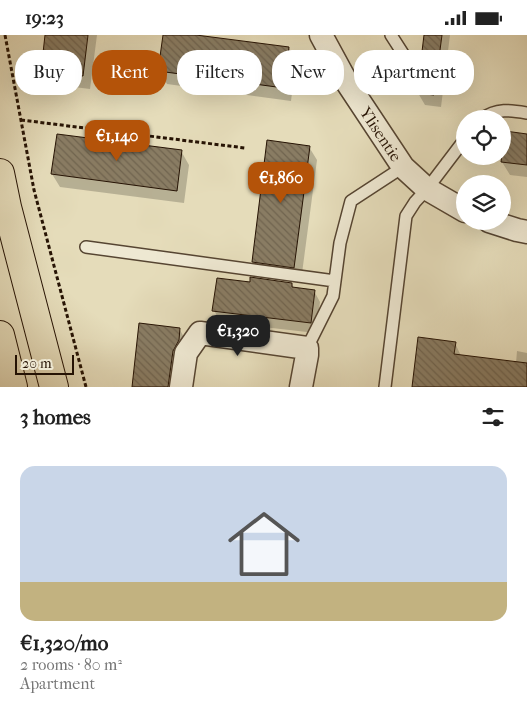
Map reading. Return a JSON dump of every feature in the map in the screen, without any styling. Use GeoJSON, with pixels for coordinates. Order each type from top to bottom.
{"type":"FeatureCollection","features":[{"type":"Feature","properties":{"kind":"main road"},"geometry":{"type":"LineString","coordinates":[[0,173],[54,387]]}},
{"type":"Feature","properties":{"kind":"main road"},"geometry":{"type":"LineString","coordinates":[[0,335],[13,387]]}},
{"type":"Feature","properties":{"kind":"street","name":"Ylisentie"},"geometry":{"type":"LineString","coordinates":[[321,35],[346,81],[403,167],[427,189],[456,206]]}},
{"type":"Feature","properties":{"kind":"street"},"geometry":{"type":"LineString","coordinates":[[511,228],[527,232]]}},
{"type":"Feature","properties":{"kind":"street"},"geometry":{"type":"LineString","coordinates":[[181,387],[186,353],[200,333],[307,348],[308,355],[301,387]]}},
{"type":"Feature","properties":{"kind":"lane"},"geometry":{"type":"LineString","coordinates":[[391,35],[401,50]]}},
{"type":"Feature","properties":{"kind":"lane"},"geometry":{"type":"LineString","coordinates":[[511,111],[527,113]]}},
{"type":"Feature","properties":{"kind":"lane"},"geometry":{"type":"LineString","coordinates":[[384,387],[406,216],[456,151]]}},
{"type":"Feature","properties":{"kind":"lane"},"geometry":{"type":"LineString","coordinates":[[307,348],[333,296],[340,243],[351,201],[403,167]]}},
{"type":"Feature","properties":{"kind":"lane"},"geometry":{"type":"LineString","coordinates":[[86,247],[335,281]]}},
{"type":"Feature","properties":{"kind":"path"},"geometry":{"type":"LineString","coordinates":[[5,35],[34,190],[86,387]]}},
{"type":"Feature","properties":{"kind":"path"},"geometry":{"type":"LineString","coordinates":[[21,120],[245,148]]}},
{"type":"Feature","properties":{"kind":"building"},"geometry":{"type":"Polygon","coordinates":[[[45,35],[88,35],[83,76],[82,50],[43,50],[45,35]]]}},
{"type":"Feature","properties":{"kind":"building"},"geometry":{"type":"Polygon","coordinates":[[[163,35],[196,35],[289,47],[289,50],[272,50],[272,86],[262,85],[262,50],[177,50],[177,74],[167,72],[167,50],[161,50],[163,35]]]}},
{"type":"Feature","properties":{"kind":"building"},"geometry":{"type":"Polygon","coordinates":[[[424,35],[442,35],[440,50],[422,50],[424,35]]]}},
{"type":"Feature","properties":{"kind":"building"},"geometry":{"type":"Polygon","coordinates":[[[511,132],[527,134],[527,165],[511,163],[511,132]]]}},
{"type":"Feature","properties":{"kind":"building"},"geometry":{"type":"Polygon","coordinates":[[[57,134],[182,150],[177,191],[51,174],[57,134]]]}},
{"type":"Feature","properties":{"kind":"building"},"geometry":{"type":"Polygon","coordinates":[[[267,140],[310,146],[294,268],[252,262],[267,140]]]}},
{"type":"Feature","properties":{"kind":"building"},"geometry":{"type":"Polygon","coordinates":[[[250,277],[292,283],[292,287],[315,290],[311,323],[212,311],[217,278],[250,282],[250,277]]]}},
{"type":"Feature","properties":{"kind":"building"},"geometry":{"type":"Polygon","coordinates":[[[139,323],[180,328],[179,340],[173,351],[168,387],[132,387],[139,323]]]}},
{"type":"Feature","properties":{"kind":"building"},"geometry":{"type":"Polygon","coordinates":[[[418,337],[456,342],[454,354],[527,363],[527,387],[412,387],[418,337]]]}}]}
